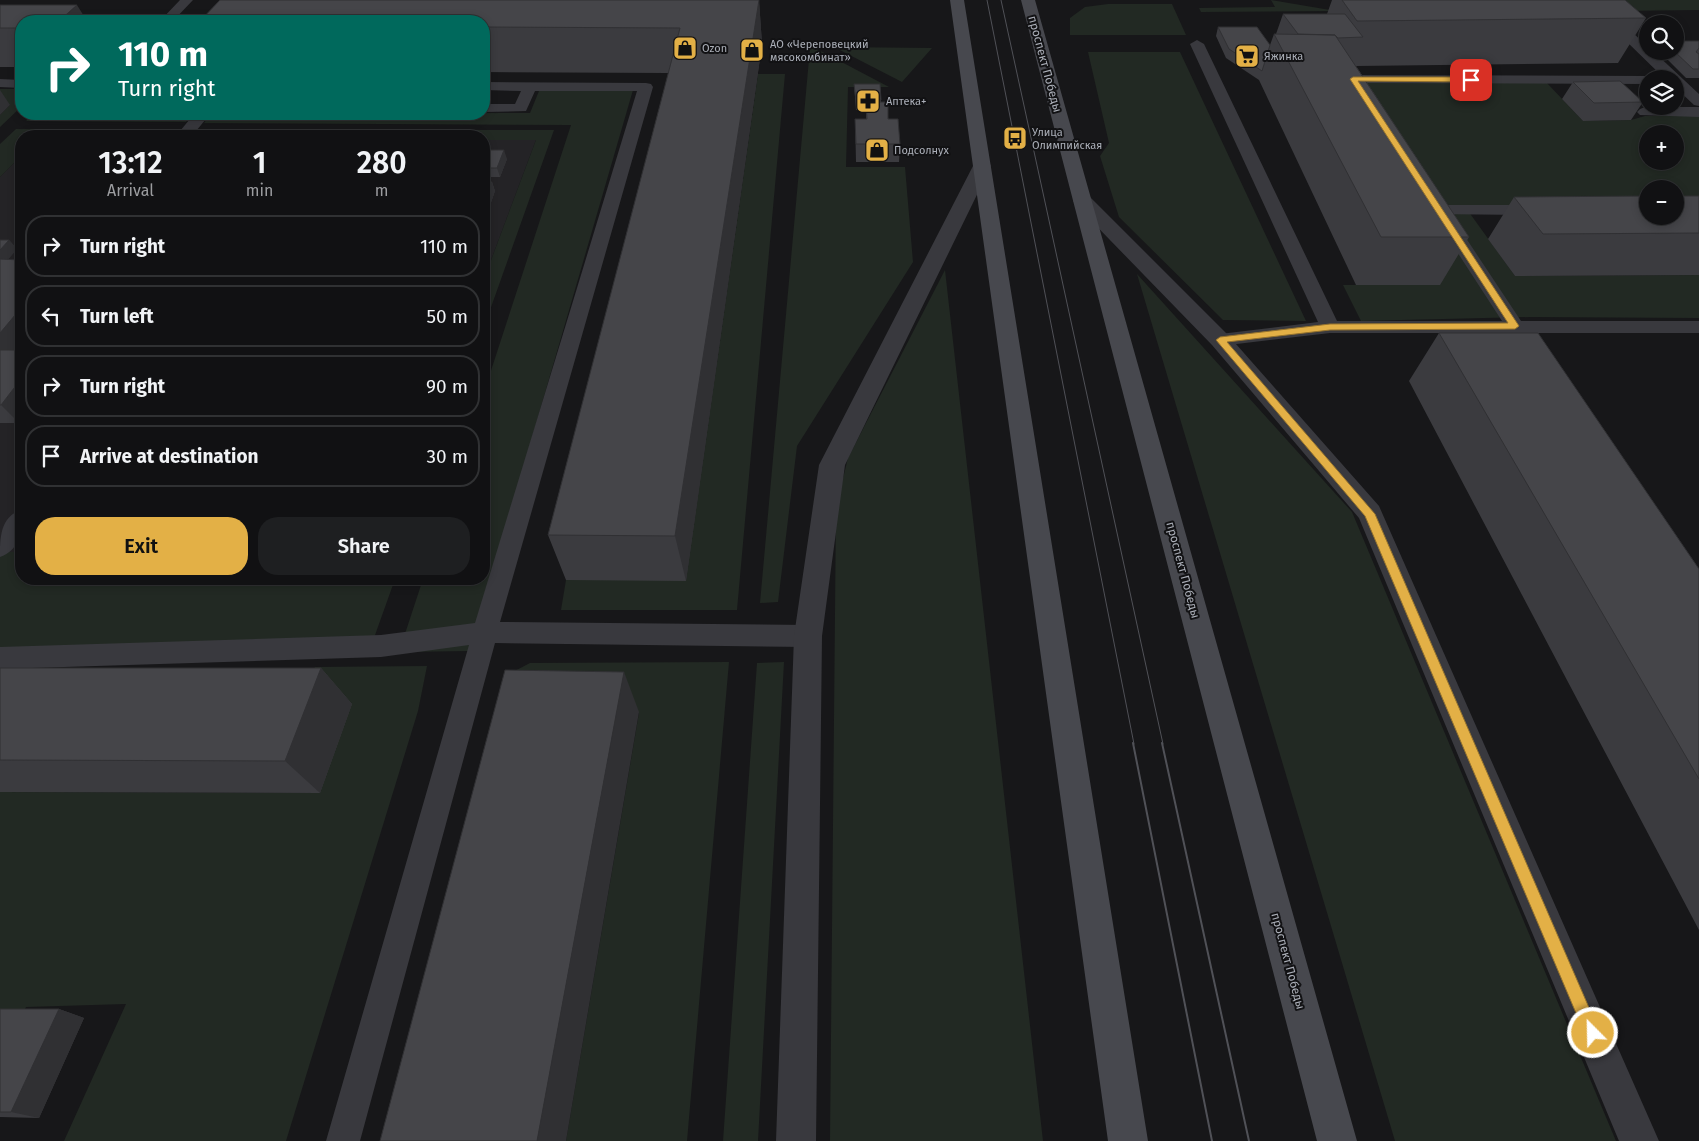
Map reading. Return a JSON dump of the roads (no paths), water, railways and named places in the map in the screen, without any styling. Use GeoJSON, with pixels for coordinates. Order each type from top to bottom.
{"type":"FeatureCollection","features":[{"type":"Feature","properties":{"kind":"main road"},"geometry":{"type":"LineString","coordinates":[[957,0],[1128,1141]]}},
{"type":"Feature","properties":{"kind":"main road","name":"проспект Победы"},"geometry":{"type":"LineString","coordinates":[[1028,0],[1337,1141]]}},
{"type":"Feature","properties":{"kind":"street"},"geometry":{"type":"LineString","coordinates":[[796,1141],[808,636],[832,465],[982,166]]}},
{"type":"Feature","properties":{"kind":"street"},"geometry":{"type":"LineString","coordinates":[[1083,201],[1220,340],[1370,514],[1639,1141]]}},
{"type":"Feature","properties":{"kind":"lane"},"geometry":{"type":"LineString","coordinates":[[172,15],[187,0]]}},
{"type":"Feature","properties":{"kind":"lane"},"geometry":{"type":"LineString","coordinates":[[1590,0],[1664,70]]}},
{"type":"Feature","properties":{"kind":"lane"},"geometry":{"type":"LineString","coordinates":[[1610,20],[1627,19]]}},
{"type":"Feature","properties":{"kind":"lane"},"geometry":{"type":"LineString","coordinates":[[1197,44],[1330,327]]}},
{"type":"Feature","properties":{"kind":"lane"},"geometry":{"type":"LineString","coordinates":[[1374,112],[1353,79],[1639,80]]}},
{"type":"Feature","properties":{"kind":"lane"},"geometry":{"type":"LineString","coordinates":[[0,83],[15,84]]}},
{"type":"Feature","properties":{"kind":"lane"},"geometry":{"type":"LineString","coordinates":[[343,1141],[484,632],[646,86],[490,86]]}},
{"type":"Feature","properties":{"kind":"lane"},"geometry":{"type":"LineString","coordinates":[[490,108],[521,108],[530,86]]}},
{"type":"Feature","properties":{"kind":"lane"},"geometry":{"type":"LineString","coordinates":[[1684,88],[1699,102]]}},
{"type":"Feature","properties":{"kind":"lane"},"geometry":{"type":"LineString","coordinates":[[1684,112],[1699,112]]}},
{"type":"Feature","properties":{"kind":"lane"},"geometry":{"type":"LineString","coordinates":[[189,130],[197,120]]}},
{"type":"Feature","properties":{"kind":"lane"},"geometry":{"type":"LineString","coordinates":[[1428,193],[1547,376]]}},
{"type":"Feature","properties":{"kind":"lane"},"geometry":{"type":"LineString","coordinates":[[1438,210],[1558,210]]}},
{"type":"Feature","properties":{"kind":"lane"},"geometry":{"type":"LineString","coordinates":[[1220,340],[1330,327],[1699,327]]}},
{"type":"Feature","properties":{"kind":"lane"},"geometry":{"type":"LineString","coordinates":[[0,548],[15,527]]}},
{"type":"Feature","properties":{"kind":"lane"},"geometry":{"type":"LineString","coordinates":[[0,658],[381,646],[484,632],[808,636]]}},
{"type":"Feature","properties":{"kind":"tram line"},"geometry":{"type":"LineString","coordinates":[[987,0],[1134,744]]}},
{"type":"Feature","properties":{"kind":"tram line"},"geometry":{"type":"LineString","coordinates":[[1001,0],[1163,744]]}},
{"type":"Feature","properties":{"kind":"tram line"},"geometry":{"type":"LineString","coordinates":[[1133,743],[1212,1141]]}},
{"type":"Feature","properties":{"kind":"tram line"},"geometry":{"type":"LineString","coordinates":[[1162,743],[1249,1141]]}},
{"type":"Feature","properties":{"kind":"place","name":"Ozon"},"geometry":{"type":"Point","coordinates":[685,48]}},
{"type":"Feature","properties":{"kind":"place","name":"АО «Череповецкий мясокомбинат»"},"geometry":{"type":"Point","coordinates":[752,50]}},
{"type":"Feature","properties":{"kind":"place","name":"Яжинка"},"geometry":{"type":"Point","coordinates":[1247,56]}},
{"type":"Feature","properties":{"kind":"place","name":"Аптека+"},"geometry":{"type":"Point","coordinates":[868,101]}},
{"type":"Feature","properties":{"kind":"place","name":"Улица Олимпийская"},"geometry":{"type":"Point","coordinates":[1015,138]}},
{"type":"Feature","properties":{"kind":"place","name":"Подсолнух"},"geometry":{"type":"Point","coordinates":[877,150]}}]}
